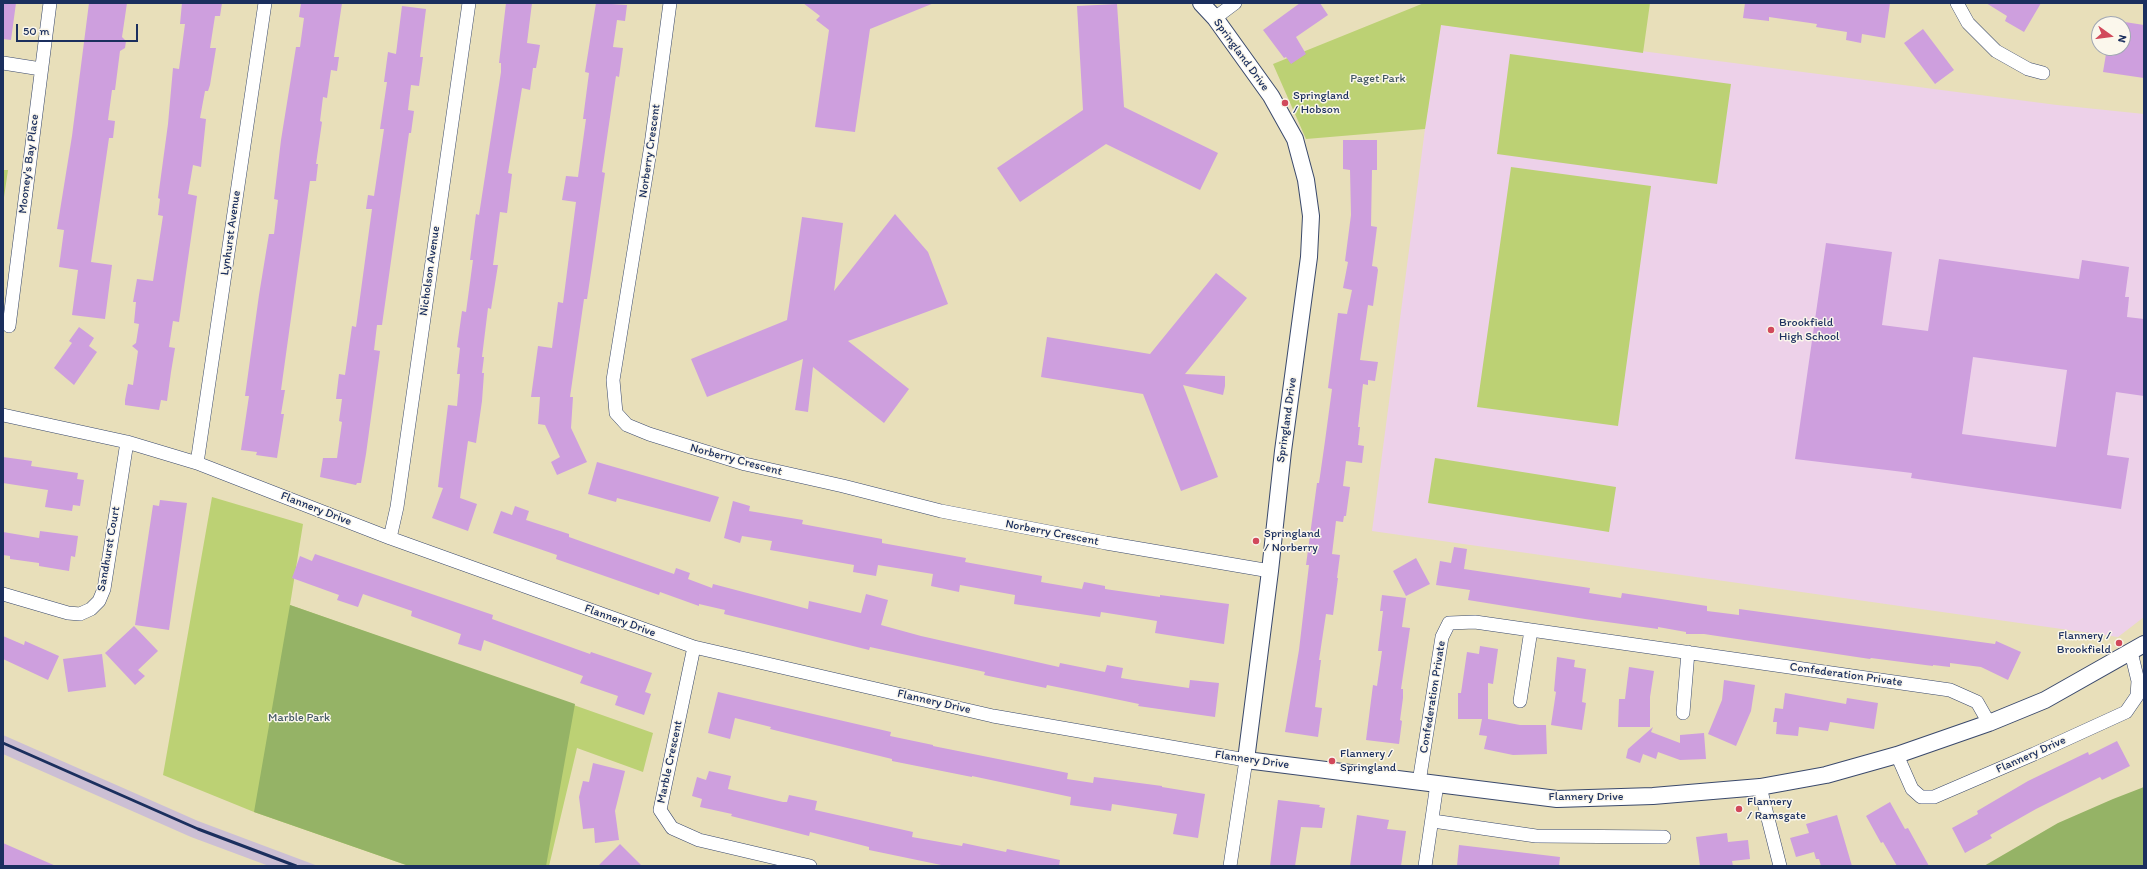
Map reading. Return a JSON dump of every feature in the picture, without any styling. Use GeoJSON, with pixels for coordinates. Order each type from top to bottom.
{"type":"FeatureCollection","features":[{"type":"Feature","properties":{"kind":"street","name":"Mooney's Bay Place"},"geometry":{"type":"LineString","coordinates":[[9,326],[40,69],[50,3]]}},
{"type":"Feature","properties":{"kind":"street","name":"Lynhurst Avenue"},"geometry":{"type":"LineString","coordinates":[[197,462],[265,3]]}},
{"type":"Feature","properties":{"kind":"street","name":"Nicholson Avenue"},"geometry":{"type":"LineString","coordinates":[[390,538],[397,507],[468,3]]}},
{"type":"Feature","properties":{"kind":"street","name":"Norberry Crescent"},"geometry":{"type":"LineString","coordinates":[[670,3],[651,145],[613,380],[616,413],[627,425],[649,434],[744,464],[843,486],[941,511],[1106,543],[1270,571]]}},
{"type":"Feature","properties":{"kind":"street","name":"Springland Drive"},"geometry":{"type":"LineString","coordinates":[[1201,3],[1215,18],[1271,96],[1295,139],[1306,180],[1311,216],[1309,257],[1283,451],[1270,571],[1246,760],[1230,866]]}},
{"type":"Feature","properties":{"kind":"street"},"geometry":{"type":"LineString","coordinates":[[1215,18],[1234,3]]}},
{"type":"Feature","properties":{"kind":"street"},"geometry":{"type":"LineString","coordinates":[[1957,3],[1968,23],[1996,51],[2028,69],[2044,73]]}},
{"type":"Feature","properties":{"kind":"street"},"geometry":{"type":"LineString","coordinates":[[3,63],[40,69]]}},
{"type":"Feature","properties":{"kind":"street","name":"Flannery Drive"},"geometry":{"type":"LineString","coordinates":[[3,415],[127,442],[197,462],[390,538],[694,647],[993,716],[1246,760],[1557,799],[1654,796],[1760,787],[1826,775],[1897,754],[1989,723],[2045,700],[2137,648],[2137,696],[2126,712],[2034,754],[1934,797],[1921,797],[1912,788],[1897,754]]}},
{"type":"Feature","properties":{"kind":"street","name":"Sandhurst Court"},"geometry":{"type":"LineString","coordinates":[[3,594],[68,613],[80,614],[91,609],[99,601],[104,589],[127,442]]}},
{"type":"Feature","properties":{"kind":"street","name":"Confederation Private"},"geometry":{"type":"LineString","coordinates":[[1419,782],[1442,637],[1449,623],[1475,622],[1950,690],[1977,702],[1989,723]]}},
{"type":"Feature","properties":{"kind":"street"},"geometry":{"type":"LineString","coordinates":[[1520,701],[1531,630]]}},
{"type":"Feature","properties":{"kind":"street","name":"Marble Crescent"},"geometry":{"type":"LineString","coordinates":[[694,647],[660,810],[672,828],[699,840],[810,866]]}},
{"type":"Feature","properties":{"kind":"street"},"geometry":{"type":"LineString","coordinates":[[1683,713],[1688,652]]}},
{"type":"Feature","properties":{"kind":"street"},"geometry":{"type":"LineString","coordinates":[[1425,866],[1433,821],[1437,784]]}},
{"type":"Feature","properties":{"kind":"street"},"geometry":{"type":"LineString","coordinates":[[1760,787],[1780,866]]}},
{"type":"Feature","properties":{"kind":"street"},"geometry":{"type":"LineString","coordinates":[[1433,821],[1536,836],[1664,837]]}},
{"type":"Feature","properties":{"kind":"shaded area","name":"Brookfield High School"},"geometry":{"type":"Polygon","coordinates":[[[1441,25],[2057,105],[2144,114],[2144,617],[2118,637],[1372,531],[1425,129],[1441,25]]]}},
{"type":"Feature","properties":{"kind":"shaded area"},"geometry":{"type":"Polygon","coordinates":[[[3,735],[198,821],[318,866],[269,866],[191,837],[3,754],[3,735]]]}},
{"type":"Feature","properties":{"kind":"green space","name":"Paget Park"},"geometry":{"type":"Polygon","coordinates":[[[1424,3],[1650,3],[1643,53],[1441,25],[1425,129],[1306,139],[1273,64],[1424,3]]]}},
{"type":"Feature","properties":{"kind":"green space"},"geometry":{"type":"Polygon","coordinates":[[[1510,54],[1731,84],[1717,184],[1497,154],[1510,54]]]}},
{"type":"Feature","properties":{"kind":"green space"},"geometry":{"type":"Polygon","coordinates":[[[1511,167],[1651,186],[1618,426],[1477,407],[1511,167]]]}},
{"type":"Feature","properties":{"kind":"green space"},"geometry":{"type":"Polygon","coordinates":[[[3,170],[8,170],[3,204],[3,170]]]}},
{"type":"Feature","properties":{"kind":"green space"},"geometry":{"type":"Polygon","coordinates":[[[1435,458],[1616,487],[1609,532],[1428,503],[1435,458]]]}},
{"type":"Feature","properties":{"kind":"green space","name":"Marble Park"},"geometry":{"type":"Polygon","coordinates":[[[212,497],[303,524],[290,605],[653,733],[643,772],[577,748],[549,866],[409,866],[254,812],[163,775],[212,497]]]}},
{"type":"Feature","properties":{"kind":"green space","name":"Marble Park"},"geometry":{"type":"Polygon","coordinates":[[[290,605],[575,704],[546,866],[409,866],[254,812],[290,605]]]}},
{"type":"Feature","properties":{"kind":"green space"},"geometry":{"type":"Polygon","coordinates":[[[2144,787],[2144,866],[1984,866],[2058,823],[2144,787]]]}},
{"type":"Feature","properties":{"kind":"building"},"geometry":{"type":"Polygon","coordinates":[[[3,3],[16,3],[11,40],[3,39],[3,3]]]}},
{"type":"Feature","properties":{"kind":"building"},"geometry":{"type":"Polygon","coordinates":[[[89,3],[127,3],[122,37],[126,41],[125,48],[120,51],[115,90],[112,90],[108,120],[115,121],[113,138],[109,138],[91,262],[112,265],[105,319],[72,315],[78,270],[59,267],[64,230],[57,229],[72,136],[89,3]]]}},
{"type":"Feature","properties":{"kind":"building"},"geometry":{"type":"Polygon","coordinates":[[[182,3],[222,3],[220,16],[215,16],[210,48],[216,48],[210,85],[208,91],[205,91],[200,118],[206,119],[201,167],[193,165],[188,194],[197,196],[179,322],[173,321],[169,347],[175,348],[167,401],[161,400],[159,410],[125,405],[125,400],[128,384],[133,385],[138,351],[132,346],[136,343],[139,324],[134,323],[136,302],[133,302],[137,279],[153,281],[163,216],[158,215],[160,199],[158,198],[168,124],[173,68],[179,69],[185,24],[180,24],[182,3]]]}},
{"type":"Feature","properties":{"kind":"building"},"geometry":{"type":"Polygon","coordinates":[[[301,3],[342,3],[334,57],[339,57],[337,71],[331,70],[327,98],[323,97],[320,121],[322,122],[316,164],[318,164],[316,181],[310,181],[281,390],[285,390],[281,414],[284,414],[277,458],[256,455],[257,452],[241,450],[249,396],[245,396],[259,295],[269,234],[274,234],[278,200],[274,199],[281,140],[296,47],[300,47],[304,18],[299,17],[301,3]]]}},
{"type":"Feature","properties":{"kind":"building"},"geometry":{"type":"Polygon","coordinates":[[[506,3],[532,3],[527,43],[540,45],[536,68],[533,68],[530,90],[522,88],[508,173],[512,174],[507,213],[500,212],[493,265],[498,265],[491,309],[488,308],[482,357],[484,357],[482,373],[484,373],[482,401],[476,443],[468,441],[460,498],[477,504],[468,531],[432,518],[443,488],[438,487],[448,405],[457,406],[460,374],[457,374],[460,348],[457,347],[462,311],[466,312],[473,260],[470,260],[476,214],[479,215],[501,72],[501,63],[499,63],[506,3]]]}},
{"type":"Feature","properties":{"kind":"building"},"geometry":{"type":"Polygon","coordinates":[[[596,3],[627,5],[625,21],[617,20],[613,47],[623,48],[619,77],[616,76],[602,172],[605,173],[593,259],[587,299],[584,299],[570,397],[573,397],[571,428],[587,462],[557,475],[551,462],[560,457],[545,425],[538,424],[540,397],[531,397],[538,346],[552,348],[558,302],[563,303],[576,202],[562,200],[566,176],[578,177],[586,119],[583,119],[589,73],[585,72],[596,3]]]}},
{"type":"Feature","properties":{"kind":"building"},"geometry":{"type":"Polygon","coordinates":[[[803,3],[934,3],[870,29],[855,132],[815,127],[829,30],[816,20],[820,16],[803,3]]]}},
{"type":"Feature","properties":{"kind":"building"},"geometry":{"type":"Polygon","coordinates":[[[1300,3],[1320,3],[1328,15],[1296,37],[1306,54],[1291,64],[1286,57],[1284,58],[1263,30],[1300,3]]]}},
{"type":"Feature","properties":{"kind":"building"},"geometry":{"type":"Polygon","coordinates":[[[1745,3],[1890,3],[1885,38],[1862,34],[1861,43],[1846,40],[1847,32],[1816,27],[1817,24],[1769,17],[1769,21],[1743,18],[1745,3]]]}},
{"type":"Feature","properties":{"kind":"building"},"geometry":{"type":"Polygon","coordinates":[[[1986,3],[2041,3],[2024,32],[2005,21],[2007,16],[1986,3]]]}},
{"type":"Feature","properties":{"kind":"building"},"geometry":{"type":"Polygon","coordinates":[[[1117,4],[1124,107],[1218,153],[1200,190],[1106,144],[1020,202],[997,168],[1083,110],[1077,6],[1117,4]]]}},
{"type":"Feature","properties":{"kind":"building"},"geometry":{"type":"Polygon","coordinates":[[[402,6],[426,9],[420,57],[423,57],[419,86],[411,85],[408,110],[414,111],[411,133],[409,133],[382,325],[377,325],[374,350],[380,351],[366,454],[361,483],[357,483],[356,485],[320,477],[323,458],[337,458],[342,422],[339,421],[342,399],[336,399],[339,374],[345,375],[352,326],[356,327],[372,209],[366,209],[368,195],[374,196],[384,129],[380,129],[387,82],[384,82],[388,52],[396,54],[402,6]]]}},
{"type":"Feature","properties":{"kind":"building"},"geometry":{"type":"Polygon","coordinates":[[[2131,23],[2144,25],[2144,78],[2103,72],[2106,56],[2131,56],[2131,23]]]}},
{"type":"Feature","properties":{"kind":"building"},"geometry":{"type":"Polygon","coordinates":[[[1923,29],[1954,70],[1935,84],[1904,43],[1923,29]]]}},
{"type":"Feature","properties":{"kind":"building"},"geometry":{"type":"Polygon","coordinates":[[[1343,140],[1377,140],[1377,170],[1372,170],[1371,226],[1377,227],[1372,266],[1377,267],[1378,270],[1373,306],[1368,305],[1360,360],[1378,362],[1375,381],[1368,380],[1368,385],[1363,384],[1358,427],[1360,427],[1358,445],[1364,446],[1362,463],[1346,461],[1343,486],[1350,487],[1346,516],[1344,516],[1343,522],[1336,521],[1332,554],[1340,555],[1333,615],[1326,614],[1319,660],[1321,660],[1315,707],[1322,708],[1318,737],[1285,732],[1299,650],[1309,565],[1306,565],[1332,389],[1328,388],[1338,313],[1347,314],[1352,290],[1343,288],[1348,262],[1345,261],[1351,215],[1350,170],[1343,169],[1343,140]]]}},
{"type":"Feature","properties":{"kind":"building"},"geometry":{"type":"Polygon","coordinates":[[[895,214],[928,252],[948,304],[848,341],[909,389],[884,423],[813,367],[808,412],[795,410],[803,359],[707,397],[691,359],[787,320],[802,217],[843,223],[834,291],[895,214]]]}},
{"type":"Feature","properties":{"kind":"building","name":"Brookfield High School"},"geometry":{"type":"Polygon","coordinates":[[[1826,243],[1892,252],[1882,325],[1928,331],[1939,259],[2079,279],[2082,260],[2129,267],[2125,297],[2129,297],[2127,317],[2144,319],[2144,396],[2116,392],[2107,455],[2129,458],[2121,509],[1911,478],[1912,473],[1795,459],[1826,243]],[[1973,357],[1962,434],[2056,447],[2067,370],[1973,357]]]}},
{"type":"Feature","properties":{"kind":"building"},"geometry":{"type":"Polygon","coordinates":[[[1216,273],[1247,298],[1185,374],[1225,376],[1225,386],[1223,395],[1183,385],[1218,477],[1181,491],[1143,394],[1041,377],[1047,337],[1150,354],[1216,273]]]}},
{"type":"Feature","properties":{"kind":"building"},"geometry":{"type":"Polygon","coordinates":[[[79,327],[94,338],[89,346],[97,352],[74,385],[54,368],[72,343],[69,341],[79,327]]]}},
{"type":"Feature","properties":{"kind":"building"},"geometry":{"type":"Polygon","coordinates":[[[3,457],[32,461],[31,466],[78,473],[77,479],[84,480],[80,506],[73,505],[72,511],[45,507],[48,490],[3,483],[3,457]]]}},
{"type":"Feature","properties":{"kind":"building"},"geometry":{"type":"Polygon","coordinates":[[[597,462],[719,497],[710,522],[617,498],[616,502],[588,494],[597,462]]]}},
{"type":"Feature","properties":{"kind":"building"},"geometry":{"type":"Polygon","coordinates":[[[160,500],[187,503],[169,630],[135,625],[153,505],[159,506],[160,500]]]}},
{"type":"Feature","properties":{"kind":"building"},"geometry":{"type":"Polygon","coordinates":[[[733,501],[750,506],[749,511],[803,520],[802,524],[882,539],[882,543],[966,558],[965,562],[1042,576],[1041,582],[1082,589],[1084,582],[1105,586],[1105,589],[1160,597],[1160,595],[1229,604],[1224,644],[1155,633],[1157,621],[1101,612],[1100,617],[1014,604],[1015,595],[960,585],[959,592],[931,586],[933,574],[878,565],[876,576],[853,572],[854,565],[770,550],[772,541],[742,536],[740,543],[724,538],[733,501]]]}},
{"type":"Feature","properties":{"kind":"building"},"geometry":{"type":"Polygon","coordinates":[[[515,506],[529,511],[526,520],[569,534],[569,537],[674,574],[676,568],[690,573],[688,579],[712,588],[713,584],[808,609],[809,601],[861,613],[866,594],[888,600],[881,625],[921,636],[1059,667],[1060,663],[1105,672],[1107,665],[1123,668],[1121,678],[1133,680],[1189,688],[1190,680],[1219,683],[1215,717],[1138,706],[1139,704],[1047,685],[1046,688],[984,675],[985,672],[870,647],[869,650],[724,614],[725,610],[699,604],[699,606],[660,592],[659,595],[556,559],[557,555],[493,533],[501,511],[512,515],[515,506]]]}},
{"type":"Feature","properties":{"kind":"building"},"geometry":{"type":"Polygon","coordinates":[[[40,531],[78,536],[75,557],[71,556],[69,571],[39,566],[39,563],[10,559],[10,556],[3,555],[3,532],[39,538],[40,531]]]}},
{"type":"Feature","properties":{"kind":"building"},"geometry":{"type":"Polygon","coordinates":[[[1454,547],[1467,549],[1464,569],[1590,588],[1589,593],[1621,598],[1622,593],[1707,606],[1707,611],[1739,615],[1739,609],[1995,644],[1996,641],[2021,652],[2008,680],[1981,667],[1950,663],[1950,667],[1933,666],[1870,659],[1704,634],[1686,634],[1686,632],[1658,627],[1658,629],[1585,619],[1468,600],[1470,590],[1436,585],[1440,561],[1451,563],[1454,547]]]}},
{"type":"Feature","properties":{"kind":"building"},"geometry":{"type":"Polygon","coordinates":[[[315,554],[493,615],[492,619],[590,654],[591,652],[652,673],[645,692],[651,694],[644,715],[615,705],[618,696],[580,683],[583,676],[484,640],[481,651],[458,644],[461,634],[411,616],[412,611],[363,594],[358,607],[337,600],[339,595],[292,578],[300,556],[312,561],[315,554]]]}},
{"type":"Feature","properties":{"kind":"building"},"geometry":{"type":"Polygon","coordinates":[[[1416,558],[1430,584],[1406,596],[1393,571],[1416,558]]]}},
{"type":"Feature","properties":{"kind":"building"},"geometry":{"type":"Polygon","coordinates":[[[1382,595],[1406,598],[1402,627],[1410,628],[1401,689],[1403,689],[1403,698],[1399,744],[1366,740],[1373,685],[1377,686],[1382,651],[1378,651],[1383,611],[1380,611],[1382,595]]]}},
{"type":"Feature","properties":{"kind":"building"},"geometry":{"type":"Polygon","coordinates":[[[134,626],[158,651],[138,670],[145,676],[135,685],[105,653],[134,626]]]}},
{"type":"Feature","properties":{"kind":"building"},"geometry":{"type":"Polygon","coordinates":[[[3,636],[24,645],[25,641],[59,656],[48,680],[3,659],[3,636]]]}},
{"type":"Feature","properties":{"kind":"building"},"geometry":{"type":"Polygon","coordinates":[[[1480,646],[1498,649],[1493,684],[1488,683],[1488,719],[1520,725],[1546,725],[1547,754],[1513,755],[1484,749],[1487,736],[1479,735],[1482,719],[1458,719],[1458,693],[1461,693],[1467,652],[1479,654],[1480,646]]]}},
{"type":"Feature","properties":{"kind":"building"},"geometry":{"type":"Polygon","coordinates":[[[102,654],[106,687],[68,692],[63,659],[102,654]]]}},
{"type":"Feature","properties":{"kind":"building"},"geometry":{"type":"Polygon","coordinates":[[[1557,657],[1575,660],[1574,667],[1586,669],[1582,702],[1586,703],[1582,730],[1551,725],[1556,692],[1554,691],[1557,657]]]}},
{"type":"Feature","properties":{"kind":"building"},"geometry":{"type":"Polygon","coordinates":[[[1629,667],[1654,671],[1650,697],[1650,727],[1618,727],[1619,699],[1625,699],[1629,667]]]}},
{"type":"Feature","properties":{"kind":"building"},"geometry":{"type":"Polygon","coordinates":[[[1724,680],[1755,685],[1751,711],[1736,746],[1708,734],[1722,700],[1724,680]]]}},
{"type":"Feature","properties":{"kind":"building"},"geometry":{"type":"Polygon","coordinates":[[[718,692],[891,732],[890,736],[933,746],[1068,773],[1067,779],[1093,783],[1094,777],[1162,786],[1205,794],[1198,838],[1173,834],[1177,814],[1112,804],[1111,811],[1070,805],[1071,797],[892,761],[892,759],[770,729],[771,727],[735,718],[730,739],[708,733],[718,692]]]}},
{"type":"Feature","properties":{"kind":"building"},"geometry":{"type":"Polygon","coordinates":[[[1785,693],[1846,704],[1847,698],[1878,703],[1874,729],[1830,722],[1828,731],[1799,727],[1798,736],[1776,734],[1777,722],[1773,722],[1775,708],[1783,709],[1785,693]]]}},
{"type":"Feature","properties":{"kind":"building"},"geometry":{"type":"Polygon","coordinates":[[[1653,727],[1651,732],[1680,743],[1680,735],[1704,733],[1706,759],[1680,760],[1658,752],[1656,759],[1643,754],[1640,763],[1626,758],[1628,749],[1653,727]]]}},
{"type":"Feature","properties":{"kind":"building"},"geometry":{"type":"Polygon","coordinates":[[[2117,741],[2130,766],[2102,780],[2100,777],[2036,809],[1990,835],[1992,838],[1965,853],[1952,828],[1978,814],[1977,811],[2028,781],[2088,752],[2089,755],[2117,741]]]}},
{"type":"Feature","properties":{"kind":"building"},"geometry":{"type":"Polygon","coordinates":[[[593,763],[625,771],[615,811],[619,840],[595,843],[594,828],[583,829],[579,797],[583,781],[589,782],[593,763]]]}},
{"type":"Feature","properties":{"kind":"building"},"geometry":{"type":"Polygon","coordinates":[[[709,771],[731,776],[728,789],[783,802],[787,802],[789,795],[817,801],[815,810],[913,832],[912,837],[962,846],[963,843],[1006,852],[1007,849],[1060,860],[1059,866],[946,866],[869,850],[869,847],[810,832],[809,836],[731,816],[732,814],[700,807],[702,799],[692,796],[697,777],[706,780],[709,771]]]}},
{"type":"Feature","properties":{"kind":"building"},"geometry":{"type":"Polygon","coordinates":[[[1278,800],[1320,805],[1319,807],[1325,808],[1322,828],[1301,827],[1295,866],[1270,866],[1278,800]]]}},
{"type":"Feature","properties":{"kind":"building"},"geometry":{"type":"Polygon","coordinates":[[[1890,802],[1905,829],[1908,828],[1929,866],[1897,866],[1883,842],[1881,843],[1866,816],[1890,802]]]}},
{"type":"Feature","properties":{"kind":"building"},"geometry":{"type":"Polygon","coordinates":[[[1357,815],[1389,820],[1387,829],[1406,831],[1401,866],[1350,866],[1357,815]]]}},
{"type":"Feature","properties":{"kind":"building"},"geometry":{"type":"Polygon","coordinates":[[[1837,815],[1852,866],[1821,866],[1819,859],[1816,859],[1814,852],[1796,857],[1790,838],[1809,833],[1806,824],[1837,815]]]}},
{"type":"Feature","properties":{"kind":"building"},"geometry":{"type":"Polygon","coordinates":[[[1727,833],[1728,842],[1748,840],[1750,859],[1732,861],[1733,866],[1700,866],[1696,837],[1727,833]]]}},
{"type":"Feature","properties":{"kind":"building"},"geometry":{"type":"Polygon","coordinates":[[[3,843],[19,850],[56,866],[3,866],[3,843]]]}},
{"type":"Feature","properties":{"kind":"building"},"geometry":{"type":"Polygon","coordinates":[[[620,844],[642,866],[598,866],[620,844]]]}},
{"type":"Feature","properties":{"kind":"building"},"geometry":{"type":"Polygon","coordinates":[[[1459,845],[1560,857],[1559,866],[1457,866],[1459,845]]]}},
{"type":"Feature","properties":{"kind":"railway"},"geometry":{"type":"LineString","coordinates":[[3,743],[198,829],[296,866]]}},
{"type":"Feature","properties":{"kind":"place","name":"Springland / Hobson"},"geometry":{"type":"Point","coordinates":[1285,103]}},
{"type":"Feature","properties":{"kind":"place","name":"Brookfield High School"},"geometry":{"type":"Point","coordinates":[1771,330]}},
{"type":"Feature","properties":{"kind":"place","name":"Springland / Norberry"},"geometry":{"type":"Point","coordinates":[1256,541]}},
{"type":"Feature","properties":{"kind":"place","name":"Flannery / Brookfield"},"geometry":{"type":"Point","coordinates":[2119,643]}},
{"type":"Feature","properties":{"kind":"place","name":"Flannery / Springland"},"geometry":{"type":"Point","coordinates":[1332,761]}},
{"type":"Feature","properties":{"kind":"place","name":"Flannery / Ramsgate"},"geometry":{"type":"Point","coordinates":[1739,809]}}]}
